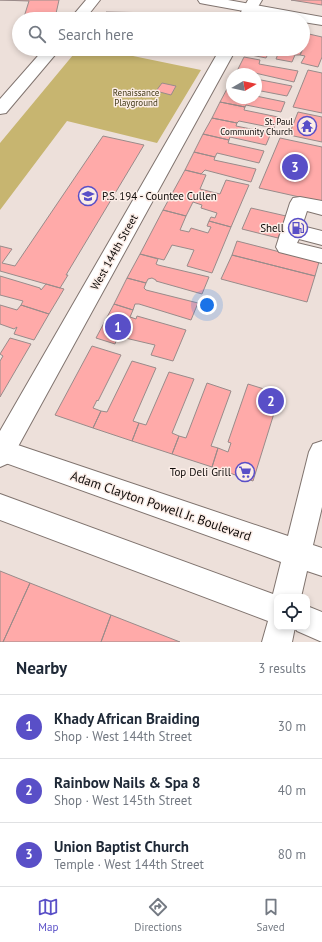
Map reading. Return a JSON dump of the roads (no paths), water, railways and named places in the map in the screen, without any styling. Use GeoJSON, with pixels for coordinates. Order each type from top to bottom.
{"type":"FeatureCollection","features":[{"type":"Feature","properties":{"kind":"street"},"geometry":{"type":"LineString","coordinates":[[83,12],[94,0]]}},
{"type":"Feature","properties":{"kind":"street"},"geometry":{"type":"LineString","coordinates":[[205,0],[268,12]]}},
{"type":"Feature","properties":{"kind":"street"},"geometry":{"type":"LineString","coordinates":[[310,19],[322,21]]}},
{"type":"Feature","properties":{"kind":"street"},"geometry":{"type":"LineString","coordinates":[[0,110],[46,56]]}},
{"type":"Feature","properties":{"kind":"street","name":"West 144th Street"},"geometry":{"type":"LineString","coordinates":[[1,452],[224,56]]}},
{"type":"Feature","properties":{"kind":"street"},"geometry":{"type":"LineString","coordinates":[[322,208],[300,203],[286,247],[322,256]]}},
{"type":"Feature","properties":{"kind":"street"},"geometry":{"type":"LineString","coordinates":[[293,223],[322,222]]}},
{"type":"Feature","properties":{"kind":"street"},"geometry":{"type":"LineString","coordinates":[[293,223],[322,238]]}},
{"type":"Feature","properties":{"kind":"street","name":"Adam Clayton Powell Jr. Boulevard"},"geometry":{"type":"LineString","coordinates":[[1,452],[310,557]]}},
{"type":"Feature","properties":{"kind":"street"},"geometry":{"type":"LineString","coordinates":[[289,594],[310,557],[322,452]]}},
{"type":"Feature","properties":{"kind":"street"},"geometry":{"type":"LineString","coordinates":[[0,507],[274,609]]}},
{"type":"Feature","properties":{"kind":"street"},"geometry":{"type":"LineString","coordinates":[[310,622],[322,627]]}},
{"type":"Feature","properties":{"kind":"street"},"geometry":{"type":"LineString","coordinates":[[277,642],[279,630]]}},
{"type":"Feature","properties":{"kind":"place","name":"St. Paul Community Church"},"geometry":{"type":"Point","coordinates":[307,126]}},
{"type":"Feature","properties":{"kind":"place","name":"Union Baptist Church"},"geometry":{"type":"Point","coordinates":[295,167]}},
{"type":"Feature","properties":{"kind":"place","name":"P.S. 194 - Countee Cullen"},"geometry":{"type":"Point","coordinates":[88,196]}},
{"type":"Feature","properties":{"kind":"place","name":"Shell"},"geometry":{"type":"Point","coordinates":[298,228]}},
{"type":"Feature","properties":{"kind":"place","name":"Khady African Braiding"},"geometry":{"type":"Point","coordinates":[118,327]}},
{"type":"Feature","properties":{"kind":"place","name":"Rainbow Nails & Spa 8"},"geometry":{"type":"Point","coordinates":[271,401]}},
{"type":"Feature","properties":{"kind":"place","name":"Top Deli Grill"},"geometry":{"type":"Point","coordinates":[245,472]}},
{"type":"Feature","properties":{"kind":"park label","name":"Renaissance Playground"},"geometry":{"type":"Point","coordinates":[136,98]}}]}
